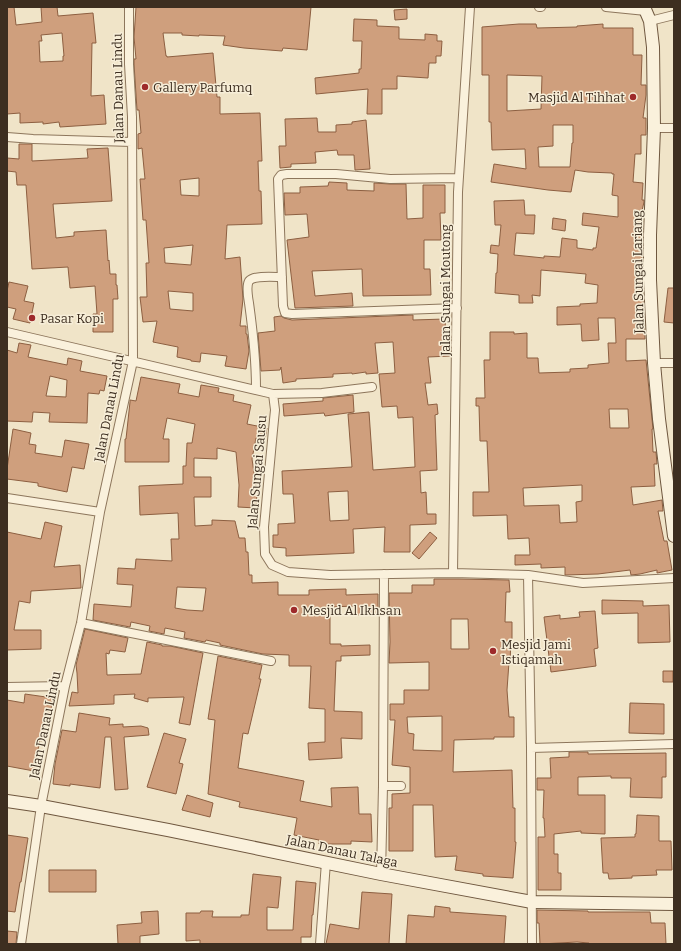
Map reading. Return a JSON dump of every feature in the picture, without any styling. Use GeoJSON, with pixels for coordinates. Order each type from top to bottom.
{"type":"FeatureCollection","features":[{"type":"Feature","properties":{"kind":"street","name":"Jalan Danau Lindu"},"geometry":{"type":"LineString","coordinates":[[20,944],[41,806],[65,686],[81,623],[100,512],[133,361],[132,117],[129,64],[129,7]]}},
{"type":"Feature","properties":{"kind":"street","name":"Jalan Sungai Moutong"},"geometry":{"type":"LineString","coordinates":[[453,573],[458,178],[470,7]]}},
{"type":"Feature","properties":{"kind":"street"},"geometry":{"type":"LineString","coordinates":[[606,7],[674,15]]}},
{"type":"Feature","properties":{"kind":"street","name":"Jalan Sungai Lariang"},"geometry":{"type":"LineString","coordinates":[[647,13],[653,47],[654,128],[650,280],[654,363],[659,419],[674,536]]}},
{"type":"Feature","properties":{"kind":"street"},"geometry":{"type":"LineString","coordinates":[[654,128],[674,128]]}},
{"type":"Feature","properties":{"kind":"street"},"geometry":{"type":"LineString","coordinates":[[7,137],[132,142]]}},
{"type":"Feature","properties":{"kind":"street"},"geometry":{"type":"LineString","coordinates":[[457,308],[288,314],[285,312],[278,180],[281,175],[287,174],[336,174],[390,179],[458,178]]}},
{"type":"Feature","properties":{"kind":"street"},"geometry":{"type":"LineString","coordinates":[[256,389],[255,354],[248,286],[249,282],[253,278],[282,277]]}},
{"type":"Feature","properties":{"kind":"street"},"geometry":{"type":"LineString","coordinates":[[7,332],[274,394],[322,393],[372,387]]}},
{"type":"Feature","properties":{"kind":"street"},"geometry":{"type":"LineString","coordinates":[[654,363],[674,363]]}},
{"type":"Feature","properties":{"kind":"street","name":"Jalan Sungai Sausu"},"geometry":{"type":"LineString","coordinates":[[274,394],[274,430],[264,527],[266,554],[272,565],[288,572],[330,575],[453,573],[528,575],[583,582],[674,578]]}},
{"type":"Feature","properties":{"kind":"street"},"geometry":{"type":"LineString","coordinates":[[7,498],[100,512]]}},
{"type":"Feature","properties":{"kind":"street"},"geometry":{"type":"LineString","coordinates":[[381,874],[384,574]]}},
{"type":"Feature","properties":{"kind":"street"},"geometry":{"type":"LineString","coordinates":[[528,575],[532,944]]}},
{"type":"Feature","properties":{"kind":"street"},"geometry":{"type":"LineString","coordinates":[[81,623],[270,661]]}},
{"type":"Feature","properties":{"kind":"street"},"geometry":{"type":"LineString","coordinates":[[7,688],[65,686]]}},
{"type":"Feature","properties":{"kind":"street"},"geometry":{"type":"LineString","coordinates":[[531,748],[674,744]]}},
{"type":"Feature","properties":{"kind":"street"},"geometry":{"type":"LineString","coordinates":[[383,786],[401,786]]}},
{"type":"Feature","properties":{"kind":"street","name":"Jalan Danau Talaga"},"geometry":{"type":"LineString","coordinates":[[7,801],[168,830],[381,874],[532,902],[674,904]]}},
{"type":"Feature","properties":{"kind":"street"},"geometry":{"type":"LineString","coordinates":[[320,944],[326,862]]}},
{"type":"Feature","properties":{"kind":"building"},"geometry":{"type":"Polygon","coordinates":[[[7,7],[14,7],[16,25],[42,22],[41,7],[57,7],[58,16],[93,13],[96,43],[92,43],[91,96],[104,95],[106,124],[60,127],[59,122],[43,124],[43,122],[20,123],[20,113],[7,114],[7,7]],[[62,33],[41,35],[42,41],[39,41],[40,62],[63,61],[62,33]]]}},
{"type":"Feature","properties":{"kind":"building"},"geometry":{"type":"Polygon","coordinates":[[[136,7],[311,7],[307,50],[283,48],[282,51],[244,48],[223,45],[225,36],[199,36],[182,35],[182,33],[163,33],[167,57],[213,53],[217,97],[220,97],[220,114],[260,113],[262,161],[258,161],[262,224],[227,225],[225,259],[240,257],[243,299],[240,326],[246,326],[249,351],[246,369],[225,366],[227,356],[201,353],[200,362],[177,357],[178,347],[153,342],[157,321],[143,322],[140,297],[147,297],[146,263],[149,263],[146,220],[143,220],[140,179],[145,179],[142,148],[138,149],[138,134],[141,133],[139,110],[137,110],[134,37],[136,7]],[[199,178],[180,180],[181,195],[199,196],[199,178]],[[193,245],[164,248],[165,263],[191,265],[193,245]],[[168,291],[170,309],[193,311],[193,293],[168,291]]]}},
{"type":"Feature","properties":{"kind":"building"},"geometry":{"type":"Polygon","coordinates":[[[407,9],[407,19],[395,20],[394,10],[407,9]]]}},
{"type":"Feature","properties":{"kind":"building"},"geometry":{"type":"Polygon","coordinates":[[[354,19],[377,20],[377,26],[399,27],[399,39],[425,40],[425,34],[437,35],[437,41],[442,41],[441,56],[436,56],[436,63],[429,63],[428,78],[397,76],[397,89],[382,89],[382,114],[367,114],[368,89],[316,94],[315,78],[359,73],[359,69],[361,69],[362,41],[353,41],[354,19]]]}},
{"type":"Feature","properties":{"kind":"building"},"geometry":{"type":"Polygon","coordinates":[[[536,24],[537,28],[577,27],[603,24],[603,28],[633,28],[633,55],[642,55],[641,85],[646,85],[643,118],[646,118],[646,135],[641,135],[641,154],[635,154],[633,182],[643,183],[642,200],[644,200],[644,202],[641,215],[640,242],[642,242],[642,252],[640,297],[643,297],[645,339],[626,339],[626,361],[646,360],[653,429],[653,452],[656,452],[657,464],[654,464],[655,486],[631,487],[633,505],[662,500],[663,511],[658,511],[664,541],[667,541],[672,570],[657,573],[657,570],[631,575],[630,570],[598,574],[565,575],[565,567],[541,568],[541,564],[515,565],[515,555],[530,555],[529,538],[508,539],[507,515],[473,516],[473,492],[489,492],[487,441],[480,441],[479,406],[476,406],[476,398],[485,398],[484,360],[490,360],[490,332],[514,332],[514,334],[527,333],[527,358],[538,358],[539,373],[570,372],[570,369],[588,368],[588,365],[609,363],[608,343],[616,343],[615,318],[598,318],[599,340],[582,341],[581,324],[557,325],[557,307],[580,306],[580,304],[597,303],[598,285],[585,283],[586,274],[541,270],[540,296],[532,295],[533,303],[519,303],[519,295],[495,293],[498,254],[490,253],[491,245],[499,246],[501,225],[495,225],[494,201],[524,200],[525,215],[535,215],[534,234],[516,233],[514,255],[544,258],[544,256],[560,257],[562,238],[577,240],[577,248],[593,250],[593,248],[596,248],[599,227],[582,225],[583,213],[618,217],[618,196],[612,195],[614,174],[612,173],[575,170],[571,192],[491,182],[494,164],[526,169],[525,149],[492,150],[491,122],[489,122],[489,75],[482,75],[482,27],[536,24]],[[507,75],[507,111],[541,109],[542,76],[507,75]],[[553,125],[553,146],[538,147],[539,167],[570,167],[573,143],[573,125],[553,125]],[[609,409],[610,428],[629,428],[628,409],[609,409]],[[582,485],[523,488],[524,506],[559,505],[560,523],[577,522],[576,502],[582,501],[582,485]]]}},
{"type":"Feature","properties":{"kind":"building"},"geometry":{"type":"Polygon","coordinates":[[[317,118],[318,132],[336,132],[336,125],[352,124],[352,122],[366,120],[370,169],[355,170],[354,155],[338,155],[337,150],[315,152],[316,163],[291,164],[291,167],[280,168],[279,146],[286,146],[285,119],[317,118]]]}},
{"type":"Feature","properties":{"kind":"building"},"geometry":{"type":"Polygon","coordinates":[[[19,144],[32,144],[32,161],[88,158],[87,149],[108,148],[112,201],[53,204],[56,238],[74,236],[74,232],[106,230],[110,274],[116,274],[118,299],[113,299],[113,332],[93,332],[93,314],[97,314],[95,286],[70,288],[68,267],[32,269],[26,185],[17,185],[16,172],[7,171],[7,158],[19,159],[19,144]]]}},
{"type":"Feature","properties":{"kind":"building"},"geometry":{"type":"Polygon","coordinates":[[[329,182],[347,183],[347,190],[374,191],[374,183],[406,184],[407,219],[423,218],[423,185],[445,185],[445,213],[440,213],[441,240],[424,240],[424,269],[430,269],[431,295],[363,296],[362,269],[312,271],[315,296],[352,293],[353,306],[295,308],[287,240],[309,237],[307,214],[285,215],[284,193],[300,193],[300,187],[328,186],[329,182]]]}},
{"type":"Feature","properties":{"kind":"building"},"geometry":{"type":"Polygon","coordinates":[[[553,218],[566,220],[565,231],[552,229],[553,218]]]}},
{"type":"Feature","properties":{"kind":"building"},"geometry":{"type":"Polygon","coordinates":[[[9,282],[28,286],[24,301],[34,303],[30,323],[13,319],[16,309],[7,307],[7,291],[9,282]]]}},
{"type":"Feature","properties":{"kind":"building"},"geometry":{"type":"Polygon","coordinates":[[[668,288],[674,288],[674,323],[664,322],[668,288]]]}},
{"type":"Feature","properties":{"kind":"building"},"geometry":{"type":"Polygon","coordinates":[[[413,315],[413,320],[445,319],[446,342],[449,341],[450,356],[428,357],[431,383],[425,383],[428,405],[437,404],[438,414],[435,415],[437,470],[420,471],[421,493],[426,492],[427,514],[436,514],[436,524],[410,525],[410,552],[384,552],[385,527],[353,529],[354,553],[286,556],[286,548],[273,547],[273,535],[278,535],[278,524],[295,523],[293,494],[283,494],[282,471],[352,467],[348,414],[369,412],[373,470],[415,467],[413,417],[398,418],[397,406],[382,407],[379,374],[395,373],[393,342],[375,343],[378,373],[366,374],[366,372],[333,374],[333,377],[296,379],[296,381],[283,383],[281,367],[280,370],[261,371],[258,333],[275,331],[274,317],[281,316],[292,320],[413,315]],[[348,491],[328,492],[330,521],[349,520],[348,491]]]}},
{"type":"Feature","properties":{"kind":"building"},"geometry":{"type":"Polygon","coordinates":[[[19,343],[31,345],[28,357],[67,365],[68,358],[82,361],[80,371],[107,376],[104,391],[100,390],[99,394],[88,393],[87,423],[49,422],[50,413],[33,412],[32,422],[7,421],[7,350],[17,353],[19,343]],[[50,376],[46,396],[66,397],[67,380],[50,376]]]}},
{"type":"Feature","properties":{"kind":"building"},"geometry":{"type":"Polygon","coordinates":[[[141,377],[180,384],[178,393],[199,397],[201,385],[219,388],[218,392],[234,395],[233,401],[251,405],[247,424],[267,428],[265,440],[256,438],[252,459],[257,493],[256,508],[238,507],[239,485],[236,452],[217,448],[217,459],[194,458],[194,477],[211,477],[211,497],[194,497],[195,526],[212,525],[212,520],[235,521],[239,538],[245,538],[246,552],[248,552],[249,575],[252,575],[252,583],[278,582],[278,595],[309,595],[309,590],[346,589],[346,595],[378,594],[378,614],[356,615],[355,606],[330,607],[330,644],[341,644],[341,646],[370,645],[370,655],[341,656],[341,661],[336,661],[334,711],[362,712],[362,739],[341,738],[342,758],[309,760],[308,743],[325,742],[325,709],[309,708],[311,666],[289,666],[289,655],[263,654],[220,645],[220,643],[206,640],[205,642],[184,638],[185,632],[165,628],[164,634],[149,631],[150,626],[131,622],[130,627],[93,620],[94,604],[131,607],[133,585],[117,584],[118,568],[135,569],[136,559],[172,561],[171,539],[179,539],[178,513],[140,515],[139,486],[183,484],[183,466],[186,466],[187,443],[192,443],[195,424],[167,418],[163,439],[169,439],[169,462],[125,462],[125,439],[130,400],[136,401],[141,377]],[[177,587],[175,608],[203,611],[206,588],[177,587]]]}},
{"type":"Feature","properties":{"kind":"building"},"geometry":{"type":"Polygon","coordinates":[[[353,395],[354,412],[325,416],[324,413],[284,416],[283,404],[323,401],[323,398],[353,395]]]}},
{"type":"Feature","properties":{"kind":"building"},"geometry":{"type":"Polygon","coordinates":[[[13,429],[31,433],[29,444],[36,445],[35,453],[62,457],[65,440],[89,444],[84,469],[72,467],[67,492],[38,486],[38,483],[7,479],[13,429]]]}},
{"type":"Feature","properties":{"kind":"building"},"geometry":{"type":"Polygon","coordinates":[[[45,522],[62,526],[54,567],[80,565],[81,588],[31,591],[30,603],[19,601],[14,630],[41,630],[41,649],[7,650],[7,532],[41,539],[45,522]]]}},
{"type":"Feature","properties":{"kind":"building"},"geometry":{"type":"Polygon","coordinates":[[[430,532],[437,538],[419,559],[412,553],[430,532]]]}},
{"type":"Feature","properties":{"kind":"building"},"geometry":{"type":"Polygon","coordinates":[[[434,579],[509,580],[510,592],[506,592],[505,622],[512,622],[512,639],[507,690],[509,717],[514,717],[514,737],[454,740],[453,772],[512,770],[516,842],[513,878],[483,876],[483,874],[455,870],[457,856],[435,857],[433,805],[413,805],[413,851],[389,851],[389,808],[392,808],[392,794],[410,793],[410,767],[392,765],[395,720],[390,720],[390,704],[404,704],[404,690],[429,690],[429,662],[389,663],[389,593],[412,593],[412,585],[434,585],[434,579]],[[451,619],[451,649],[469,649],[468,619],[451,619]],[[442,716],[407,717],[408,733],[414,734],[413,750],[442,751],[442,716]]]}},
{"type":"Feature","properties":{"kind":"building"},"geometry":{"type":"Polygon","coordinates":[[[602,600],[643,601],[643,606],[669,605],[670,642],[638,643],[638,613],[602,614],[602,600]]]}},
{"type":"Feature","properties":{"kind":"building"},"geometry":{"type":"Polygon","coordinates":[[[595,611],[598,648],[594,649],[596,666],[551,672],[544,617],[560,615],[560,619],[580,617],[579,612],[595,611]]]}},
{"type":"Feature","properties":{"kind":"building"},"geometry":{"type":"Polygon","coordinates":[[[85,629],[128,638],[125,652],[110,650],[109,654],[106,653],[107,675],[141,674],[147,642],[203,653],[190,725],[179,723],[184,697],[148,698],[148,702],[134,698],[135,694],[114,695],[114,704],[69,706],[72,692],[78,693],[76,665],[85,629]]]}},
{"type":"Feature","properties":{"kind":"building"},"geometry":{"type":"Polygon","coordinates":[[[218,656],[262,665],[259,679],[261,679],[248,734],[243,733],[238,768],[304,781],[300,801],[332,807],[331,788],[358,787],[359,814],[371,814],[372,842],[351,841],[351,844],[319,844],[319,840],[294,835],[297,818],[239,807],[240,802],[208,794],[215,720],[208,719],[218,656]]]}},
{"type":"Feature","properties":{"kind":"building"},"geometry":{"type":"Polygon","coordinates":[[[663,671],[673,671],[673,682],[663,682],[663,671]]]}},
{"type":"Feature","properties":{"kind":"building"},"geometry":{"type":"Polygon","coordinates":[[[25,694],[53,698],[49,722],[45,721],[42,741],[40,740],[34,771],[7,766],[7,700],[24,703],[25,694]]]}},
{"type":"Feature","properties":{"kind":"building"},"geometry":{"type":"Polygon","coordinates":[[[630,703],[664,704],[664,734],[629,733],[630,703]]]}},
{"type":"Feature","properties":{"kind":"building"},"geometry":{"type":"Polygon","coordinates":[[[79,713],[110,718],[109,725],[123,724],[123,727],[141,726],[148,728],[149,735],[124,737],[128,789],[115,790],[111,737],[105,737],[100,788],[70,784],[70,786],[53,784],[55,764],[62,730],[76,732],[79,713]]]}},
{"type":"Feature","properties":{"kind":"building"},"geometry":{"type":"Polygon","coordinates":[[[164,733],[186,739],[179,763],[183,764],[176,794],[147,787],[164,733]]]}},
{"type":"Feature","properties":{"kind":"building"},"geometry":{"type":"Polygon","coordinates":[[[569,752],[588,752],[588,754],[666,753],[666,777],[662,777],[662,798],[630,797],[631,778],[611,778],[611,776],[578,777],[578,795],[605,795],[605,834],[581,833],[581,831],[554,834],[554,854],[558,854],[558,873],[561,873],[561,890],[538,890],[538,837],[545,837],[543,818],[544,790],[537,790],[537,778],[551,778],[550,758],[569,757],[569,752]]]}},
{"type":"Feature","properties":{"kind":"building"},"geometry":{"type":"Polygon","coordinates":[[[187,795],[213,803],[210,817],[182,810],[187,795]]]}},
{"type":"Feature","properties":{"kind":"building"},"geometry":{"type":"Polygon","coordinates":[[[637,815],[659,816],[659,841],[671,841],[672,870],[656,870],[657,875],[609,879],[608,873],[603,873],[601,838],[635,837],[637,815]]]}},
{"type":"Feature","properties":{"kind":"building"},"geometry":{"type":"Polygon","coordinates":[[[7,835],[28,838],[15,912],[7,911],[7,835]]]}},
{"type":"Feature","properties":{"kind":"building"},"geometry":{"type":"Polygon","coordinates":[[[49,870],[96,870],[96,892],[49,892],[49,870]]]}},
{"type":"Feature","properties":{"kind":"building"},"geometry":{"type":"Polygon","coordinates":[[[253,874],[281,877],[278,908],[267,907],[267,930],[293,930],[296,881],[316,883],[311,937],[301,937],[301,944],[200,944],[200,940],[186,941],[186,913],[213,911],[212,917],[241,917],[241,915],[249,915],[253,874]]]}},
{"type":"Feature","properties":{"kind":"building"},"geometry":{"type":"Polygon","coordinates":[[[362,892],[392,894],[389,944],[326,944],[330,924],[359,929],[362,892]]]}},
{"type":"Feature","properties":{"kind":"building"},"geometry":{"type":"Polygon","coordinates":[[[435,906],[450,908],[450,912],[506,916],[504,944],[406,944],[408,915],[434,917],[435,906]]]}},
{"type":"Feature","properties":{"kind":"building"},"geometry":{"type":"Polygon","coordinates":[[[537,910],[650,912],[651,923],[665,923],[666,944],[590,944],[577,942],[540,944],[537,910]]]}},
{"type":"Feature","properties":{"kind":"building"},"geometry":{"type":"Polygon","coordinates":[[[158,911],[159,934],[140,936],[140,944],[118,944],[117,925],[142,923],[141,912],[158,911]]]}},
{"type":"Feature","properties":{"kind":"building"},"geometry":{"type":"Polygon","coordinates":[[[7,931],[17,932],[16,944],[7,944],[7,931]]]}},
{"type":"Feature","properties":{"kind":"place","name":"Gallery Parfumq"},"geometry":{"type":"Point","coordinates":[145,87]}},
{"type":"Feature","properties":{"kind":"place","name":"Masjid Al Tihhat"},"geometry":{"type":"Point","coordinates":[633,97]}},
{"type":"Feature","properties":{"kind":"place","name":"Pasar Kopi"},"geometry":{"type":"Point","coordinates":[32,318]}},
{"type":"Feature","properties":{"kind":"place","name":"Mesjid Al Ikhsan"},"geometry":{"type":"Point","coordinates":[294,610]}},
{"type":"Feature","properties":{"kind":"place","name":"Mesjid Jami Istiqamah"},"geometry":{"type":"Point","coordinates":[493,651]}}]}
